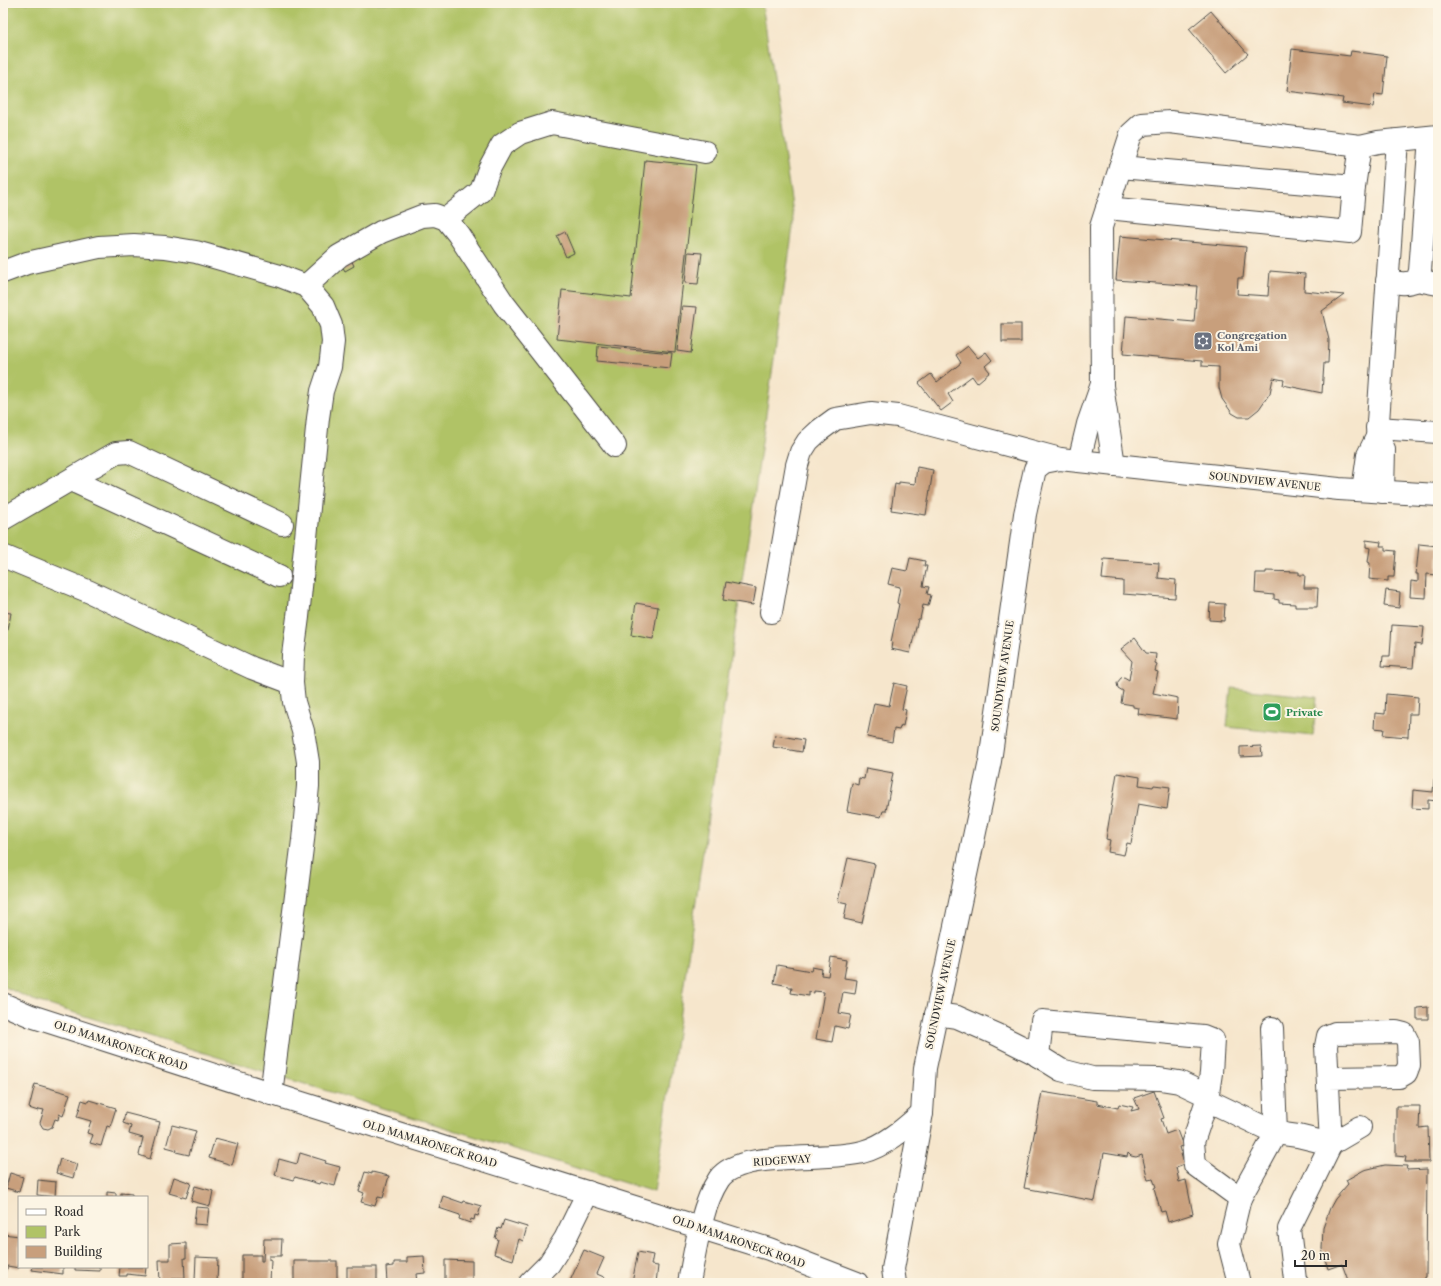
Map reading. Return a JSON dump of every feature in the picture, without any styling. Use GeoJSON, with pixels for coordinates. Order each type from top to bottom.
{"type":"FeatureCollection","features":[{"type":"Feature","properties":{"kind":"street"},"geometry":{"type":"LineString","coordinates":[[1114,465],[1102,386],[1101,227],[1131,134],[1142,124],[1170,122],[1360,146],[1378,142],[1434,136],[1420,271],[1428,282]]}},
{"type":"Feature","properties":{"kind":"street"},"geometry":{"type":"LineString","coordinates":[[446,219],[481,191],[489,169],[502,145],[520,133],[552,123],[705,152]]}},
{"type":"Feature","properties":{"kind":"street"},"geometry":{"type":"LineString","coordinates":[[1373,491],[1384,449],[1377,432],[1397,140]]}},
{"type":"Feature","properties":{"kind":"street"},"geometry":{"type":"LineString","coordinates":[[1107,208],[1350,232],[1354,187],[1360,146]]}},
{"type":"Feature","properties":{"kind":"street"},"geometry":{"type":"LineString","coordinates":[[1120,167],[1354,187]]}},
{"type":"Feature","properties":{"kind":"street"},"geometry":{"type":"LineString","coordinates":[[306,286],[339,256],[381,232],[422,216],[435,215],[446,219],[458,234],[504,304],[615,446]]}},
{"type":"Feature","properties":{"kind":"street"},"geometry":{"type":"LineString","coordinates":[[3,272],[27,263],[99,247],[134,245],[165,247],[196,252],[280,276],[306,286],[324,306],[331,325],[333,342],[330,367],[322,391],[318,418],[293,655],[292,683],[294,702],[303,731],[308,762],[308,786],[303,840],[270,1094]]}},
{"type":"Feature","properties":{"kind":"street"},"geometry":{"type":"LineString","coordinates":[[1387,281],[1402,284],[1428,282]]}},
{"type":"Feature","properties":{"kind":"street"},"geometry":{"type":"LineString","coordinates":[[771,612],[797,465],[801,452],[808,441],[835,419],[871,413],[898,416],[1069,460],[1088,424],[1102,386]]}},
{"type":"Feature","properties":{"kind":"street"},"geometry":{"type":"LineString","coordinates":[[1377,432],[1438,432]]}},
{"type":"Feature","properties":{"kind":"street"},"geometry":{"type":"LineString","coordinates":[[3,519],[116,454],[129,452],[282,524]]}},
{"type":"Feature","properties":{"kind":"street","name":"SOUNDVIEW AVENUE"},"geometry":{"type":"LineString","coordinates":[[895,1283],[893,1269],[922,1114],[925,1068],[990,762],[1025,514],[1035,469],[1044,462],[1069,460],[1373,491],[1438,495]]}},
{"type":"Feature","properties":{"kind":"street"},"geometry":{"type":"LineString","coordinates":[[71,480],[278,576]]}},
{"type":"Feature","properties":{"kind":"street"},"geometry":{"type":"LineString","coordinates":[[3,556],[90,592],[252,668],[292,683]]}},
{"type":"Feature","properties":{"kind":"street","name":"OLD MAMARONECK ROAD"},"geometry":{"type":"LineString","coordinates":[[3,1004],[31,1016],[270,1094],[769,1248],[857,1283]]}},
{"type":"Feature","properties":{"kind":"street"},"geometry":{"type":"LineString","coordinates":[[936,1014],[957,1017],[1035,1054],[1061,1070],[1092,1078],[1160,1079],[1178,1082],[1202,1093],[1207,1100],[1276,1132],[1331,1144],[1360,1127]]}},
{"type":"Feature","properties":{"kind":"street"},"geometry":{"type":"LineString","coordinates":[[1035,1054],[1042,1021],[1203,1036],[1213,1040],[1211,1073],[1207,1100],[1193,1142],[1195,1165],[1240,1198]]}},
{"type":"Feature","properties":{"kind":"street"},"geometry":{"type":"LineString","coordinates":[[1240,1283],[1229,1244],[1240,1198],[1276,1132],[1272,1028]]}},
{"type":"Feature","properties":{"kind":"street"},"geometry":{"type":"LineString","coordinates":[[1297,1283],[1295,1280],[1288,1229],[1331,1144],[1328,1078]]}},
{"type":"Feature","properties":{"kind":"street","name":"RIDGEWAY"},"geometry":{"type":"LineString","coordinates":[[689,1283],[700,1227],[711,1194],[720,1178],[729,1169],[752,1161],[838,1156],[861,1152],[879,1146],[895,1136],[922,1114]]}},
{"type":"Feature","properties":{"kind":"street"},"geometry":{"type":"LineString","coordinates":[[530,1283],[549,1264],[565,1239],[588,1192]]}},
{"type":"Feature","properties":{"kind":"green space"},"geometry":{"type":"Polygon","coordinates":[[[3,3],[762,3],[794,220],[654,1192],[33,1000],[3,986],[3,3]]]}},
{"type":"Feature","properties":{"kind":"green space","name":"Private"},"geometry":{"type":"Polygon","coordinates":[[[1231,688],[1317,697],[1313,736],[1227,727],[1231,688]]]}},
{"type":"Feature","properties":{"kind":"building"},"geometry":{"type":"Polygon","coordinates":[[[1211,11],[1248,54],[1226,73],[1189,29],[1211,11]]]}},
{"type":"Feature","properties":{"kind":"building"},"geometry":{"type":"Polygon","coordinates":[[[1292,49],[1350,56],[1351,51],[1387,56],[1383,95],[1375,94],[1373,107],[1342,103],[1343,98],[1287,91],[1292,49]]]}},
{"type":"Feature","properties":{"kind":"building"},"geometry":{"type":"Polygon","coordinates":[[[645,160],[696,165],[675,352],[557,339],[562,290],[631,298],[645,160]]]}},
{"type":"Feature","properties":{"kind":"building"},"geometry":{"type":"Polygon","coordinates":[[[565,232],[574,253],[566,257],[557,236],[565,232]]]}},
{"type":"Feature","properties":{"kind":"building"},"geometry":{"type":"Polygon","coordinates":[[[1120,236],[1246,247],[1243,278],[1238,278],[1237,294],[1268,296],[1270,271],[1305,274],[1304,291],[1344,295],[1322,311],[1329,340],[1328,363],[1324,363],[1322,393],[1283,385],[1284,380],[1273,378],[1270,393],[1259,409],[1249,417],[1239,417],[1232,413],[1222,399],[1219,388],[1219,367],[1202,366],[1202,361],[1123,354],[1126,316],[1194,322],[1197,286],[1116,280],[1120,236]]]}},
{"type":"Feature","properties":{"kind":"building"},"geometry":{"type":"Polygon","coordinates":[[[688,252],[702,253],[698,284],[685,283],[688,252]]]}},
{"type":"Feature","properties":{"kind":"building"},"geometry":{"type":"Polygon","coordinates":[[[351,259],[354,266],[345,271],[341,264],[351,259]]]}},
{"type":"Feature","properties":{"kind":"building"},"geometry":{"type":"Polygon","coordinates":[[[682,306],[697,307],[691,353],[677,351],[682,306]]]}},
{"type":"Feature","properties":{"kind":"building"},"geometry":{"type":"Polygon","coordinates":[[[1002,324],[1021,324],[1021,342],[1002,342],[1002,324]]]}},
{"type":"Feature","properties":{"kind":"building"},"geometry":{"type":"Polygon","coordinates":[[[598,346],[672,353],[670,368],[597,361],[598,346]]]}},
{"type":"Feature","properties":{"kind":"building"},"geometry":{"type":"Polygon","coordinates":[[[968,346],[978,358],[986,352],[992,360],[985,366],[990,372],[977,383],[972,376],[948,394],[953,402],[941,411],[919,383],[931,374],[937,382],[961,363],[956,355],[968,346]]]}},
{"type":"Feature","properties":{"kind":"building"},"geometry":{"type":"Polygon","coordinates":[[[917,467],[933,470],[926,515],[891,510],[895,484],[899,485],[899,482],[915,484],[917,467]]]}},
{"type":"Feature","properties":{"kind":"building"},"geometry":{"type":"Polygon","coordinates":[[[1366,540],[1381,542],[1380,546],[1385,546],[1385,550],[1396,551],[1394,577],[1388,577],[1388,581],[1369,579],[1370,563],[1368,562],[1370,548],[1366,547],[1366,540]]]}},
{"type":"Feature","properties":{"kind":"building"},"geometry":{"type":"Polygon","coordinates":[[[1419,544],[1438,546],[1437,575],[1427,574],[1426,598],[1410,597],[1411,581],[1418,582],[1418,574],[1416,574],[1419,544]]]}},
{"type":"Feature","properties":{"kind":"building"},"geometry":{"type":"Polygon","coordinates":[[[910,558],[925,561],[924,566],[927,566],[923,586],[929,587],[927,594],[931,595],[928,606],[923,605],[910,653],[891,649],[891,642],[899,604],[897,603],[900,587],[888,584],[892,568],[907,571],[910,558]]]}},
{"type":"Feature","properties":{"kind":"building"},"geometry":{"type":"Polygon","coordinates":[[[1104,559],[1159,563],[1158,578],[1176,580],[1175,598],[1123,594],[1123,581],[1102,579],[1104,559]]]}},
{"type":"Feature","properties":{"kind":"building"},"geometry":{"type":"Polygon","coordinates":[[[1266,571],[1299,572],[1299,575],[1305,575],[1304,588],[1318,588],[1317,607],[1295,607],[1295,604],[1279,603],[1279,600],[1274,599],[1274,595],[1255,593],[1256,573],[1266,573],[1266,571]]]}},
{"type":"Feature","properties":{"kind":"building"},"geometry":{"type":"Polygon","coordinates":[[[726,582],[756,588],[753,605],[723,600],[726,582]]]}},
{"type":"Feature","properties":{"kind":"building"},"geometry":{"type":"Polygon","coordinates":[[[1386,590],[1400,592],[1399,608],[1384,606],[1386,590]]]}},
{"type":"Feature","properties":{"kind":"building"},"geometry":{"type":"Polygon","coordinates":[[[636,603],[658,607],[653,639],[631,635],[636,603]]]}},
{"type":"Feature","properties":{"kind":"building"},"geometry":{"type":"Polygon","coordinates":[[[1210,603],[1225,604],[1224,621],[1209,620],[1210,603]]]}},
{"type":"Feature","properties":{"kind":"building"},"geometry":{"type":"Polygon","coordinates":[[[3,612],[11,613],[8,630],[3,629],[3,612]]]}},
{"type":"Feature","properties":{"kind":"building"},"geometry":{"type":"Polygon","coordinates":[[[1392,625],[1424,627],[1422,645],[1415,644],[1413,668],[1382,666],[1383,656],[1390,656],[1392,625]]]}},
{"type":"Feature","properties":{"kind":"building"},"geometry":{"type":"Polygon","coordinates":[[[1135,638],[1146,653],[1156,654],[1155,663],[1157,664],[1155,671],[1158,672],[1153,693],[1178,698],[1177,719],[1138,714],[1139,708],[1133,707],[1133,705],[1121,703],[1123,691],[1118,688],[1117,683],[1124,677],[1129,680],[1132,661],[1121,649],[1135,638]]]}},
{"type":"Feature","properties":{"kind":"building"},"geometry":{"type":"Polygon","coordinates":[[[894,683],[907,686],[902,709],[906,710],[903,726],[901,725],[899,730],[894,729],[892,742],[867,737],[874,703],[889,706],[894,683]]]}},
{"type":"Feature","properties":{"kind":"building"},"geometry":{"type":"Polygon","coordinates":[[[1386,694],[1418,697],[1417,714],[1409,714],[1408,737],[1383,735],[1384,729],[1374,728],[1375,713],[1385,714],[1386,694]]]}},
{"type":"Feature","properties":{"kind":"building"},"geometry":{"type":"Polygon","coordinates":[[[775,735],[804,740],[802,752],[773,747],[775,735]]]}},
{"type":"Feature","properties":{"kind":"building"},"geometry":{"type":"Polygon","coordinates":[[[1261,746],[1262,756],[1240,757],[1240,747],[1261,746]]]}},
{"type":"Feature","properties":{"kind":"building"},"geometry":{"type":"Polygon","coordinates":[[[866,768],[893,773],[886,811],[883,811],[881,817],[847,811],[852,783],[858,785],[859,778],[864,779],[866,768]]]}},
{"type":"Feature","properties":{"kind":"building"},"geometry":{"type":"Polygon","coordinates":[[[1117,773],[1140,777],[1139,785],[1170,787],[1167,809],[1138,804],[1131,844],[1127,843],[1124,855],[1108,852],[1110,840],[1106,839],[1117,773]]]}},
{"type":"Feature","properties":{"kind":"building"},"geometry":{"type":"Polygon","coordinates":[[[1434,779],[1438,780],[1438,801],[1428,800],[1428,809],[1412,808],[1413,790],[1433,792],[1434,779]]]}},
{"type":"Feature","properties":{"kind":"building"},"geometry":{"type":"Polygon","coordinates":[[[848,858],[875,864],[862,923],[844,919],[847,903],[838,901],[848,858]]]}},
{"type":"Feature","properties":{"kind":"building"},"geometry":{"type":"Polygon","coordinates":[[[831,957],[847,960],[844,978],[857,980],[855,994],[843,992],[839,1013],[851,1015],[848,1029],[835,1026],[832,1042],[816,1039],[824,992],[809,992],[809,996],[791,993],[792,988],[789,988],[789,986],[774,983],[777,965],[811,971],[812,967],[822,969],[821,975],[828,976],[831,957]]]}},
{"type":"Feature","properties":{"kind":"building"},"geometry":{"type":"Polygon","coordinates":[[[1428,1007],[1428,1019],[1417,1019],[1417,1008],[1428,1007]]]}},
{"type":"Feature","properties":{"kind":"building"},"geometry":{"type":"Polygon","coordinates":[[[35,1084],[70,1094],[63,1116],[59,1114],[58,1120],[55,1119],[52,1127],[48,1129],[43,1128],[40,1123],[44,1110],[39,1109],[38,1111],[29,1108],[35,1084]]]}},
{"type":"Feature","properties":{"kind":"building"},"geometry":{"type":"Polygon","coordinates":[[[1154,1091],[1164,1118],[1161,1119],[1166,1134],[1177,1130],[1183,1146],[1179,1147],[1184,1164],[1176,1167],[1179,1182],[1186,1180],[1193,1214],[1168,1222],[1165,1211],[1161,1212],[1153,1179],[1148,1180],[1142,1155],[1136,1157],[1131,1156],[1128,1153],[1127,1157],[1104,1153],[1095,1201],[1024,1188],[1042,1092],[1097,1101],[1097,1104],[1118,1108],[1119,1104],[1133,1107],[1131,1111],[1139,1109],[1134,1098],[1154,1091]]]}},
{"type":"Feature","properties":{"kind":"building"},"geometry":{"type":"Polygon","coordinates":[[[82,1100],[88,1102],[89,1100],[116,1108],[110,1127],[107,1126],[101,1146],[90,1143],[93,1135],[87,1133],[91,1121],[77,1117],[82,1100]]]}},
{"type":"Feature","properties":{"kind":"building"},"geometry":{"type":"Polygon","coordinates":[[[1396,1106],[1420,1106],[1419,1128],[1428,1127],[1429,1162],[1405,1162],[1406,1157],[1396,1156],[1396,1106]]]}},
{"type":"Feature","properties":{"kind":"building"},"geometry":{"type":"Polygon","coordinates":[[[125,1113],[160,1122],[150,1159],[139,1155],[143,1138],[129,1134],[131,1126],[123,1123],[125,1113]]]}},
{"type":"Feature","properties":{"kind":"building"},"geometry":{"type":"Polygon","coordinates":[[[172,1125],[196,1131],[189,1155],[176,1152],[177,1150],[166,1147],[172,1125]]]}},
{"type":"Feature","properties":{"kind":"building"},"geometry":{"type":"Polygon","coordinates":[[[215,1138],[238,1144],[232,1165],[209,1158],[215,1138]]]}},
{"type":"Feature","properties":{"kind":"building"},"geometry":{"type":"Polygon","coordinates":[[[300,1153],[340,1167],[335,1186],[320,1182],[319,1184],[295,1177],[293,1180],[275,1175],[279,1159],[297,1164],[300,1153]]]}},
{"type":"Feature","properties":{"kind":"building"},"geometry":{"type":"Polygon","coordinates":[[[60,1159],[77,1164],[73,1178],[56,1173],[60,1159]]]}},
{"type":"Feature","properties":{"kind":"building"},"geometry":{"type":"Polygon","coordinates":[[[1385,1165],[1408,1166],[1407,1170],[1427,1169],[1425,1283],[1349,1283],[1342,1264],[1328,1269],[1322,1249],[1323,1228],[1330,1208],[1335,1199],[1348,1184],[1346,1180],[1364,1170],[1385,1165]]]}},
{"type":"Feature","properties":{"kind":"building"},"geometry":{"type":"Polygon","coordinates":[[[365,1172],[389,1176],[383,1198],[378,1197],[375,1206],[361,1202],[364,1193],[359,1191],[365,1172]]]}},
{"type":"Feature","properties":{"kind":"building"},"geometry":{"type":"Polygon","coordinates":[[[10,1173],[23,1177],[19,1192],[6,1188],[10,1173]]]}},
{"type":"Feature","properties":{"kind":"building"},"geometry":{"type":"Polygon","coordinates":[[[174,1177],[191,1183],[186,1198],[169,1193],[174,1177]]]}},
{"type":"Feature","properties":{"kind":"building"},"geometry":{"type":"Polygon","coordinates":[[[38,1180],[56,1182],[55,1196],[37,1195],[38,1180]]]}},
{"type":"Feature","properties":{"kind":"building"},"geometry":{"type":"Polygon","coordinates":[[[195,1186],[213,1191],[210,1206],[191,1201],[195,1186]]]}},
{"type":"Feature","properties":{"kind":"building"},"geometry":{"type":"Polygon","coordinates":[[[107,1192],[116,1193],[116,1196],[107,1196],[107,1192]]]}},
{"type":"Feature","properties":{"kind":"building"},"geometry":{"type":"Polygon","coordinates":[[[121,1193],[132,1194],[132,1196],[121,1196],[121,1193]]]}},
{"type":"Feature","properties":{"kind":"building"},"geometry":{"type":"Polygon","coordinates":[[[443,1196],[463,1203],[464,1201],[481,1206],[478,1216],[475,1215],[474,1220],[471,1219],[470,1223],[459,1219],[460,1215],[439,1208],[443,1196]]]}},
{"type":"Feature","properties":{"kind":"building"},"geometry":{"type":"Polygon","coordinates":[[[196,1207],[209,1208],[207,1225],[194,1224],[196,1207]]]}},
{"type":"Feature","properties":{"kind":"building"},"geometry":{"type":"Polygon","coordinates":[[[504,1220],[527,1227],[523,1241],[519,1239],[513,1260],[494,1254],[498,1239],[495,1238],[498,1228],[501,1229],[504,1220]]]}},
{"type":"Feature","properties":{"kind":"building"},"geometry":{"type":"Polygon","coordinates":[[[3,1234],[18,1236],[18,1268],[7,1266],[7,1269],[3,1269],[3,1234]]]}},
{"type":"Feature","properties":{"kind":"building"},"geometry":{"type":"Polygon","coordinates":[[[264,1239],[282,1239],[281,1256],[269,1256],[269,1260],[271,1260],[270,1283],[242,1283],[242,1255],[261,1255],[261,1261],[263,1261],[264,1239]]]}},
{"type":"Feature","properties":{"kind":"building"},"geometry":{"type":"Polygon","coordinates":[[[186,1243],[186,1258],[184,1258],[185,1278],[173,1278],[173,1283],[160,1283],[159,1260],[170,1260],[170,1244],[186,1243]]]}},
{"type":"Feature","properties":{"kind":"building"},"geometry":{"type":"Polygon","coordinates":[[[584,1250],[604,1258],[597,1274],[606,1278],[604,1283],[574,1283],[570,1281],[584,1250]]]}},
{"type":"Feature","properties":{"kind":"building"},"geometry":{"type":"Polygon","coordinates":[[[638,1252],[653,1255],[651,1265],[658,1266],[656,1283],[632,1283],[638,1252]]]}},
{"type":"Feature","properties":{"kind":"building"},"geometry":{"type":"Polygon","coordinates":[[[424,1256],[425,1273],[416,1274],[417,1283],[387,1282],[386,1267],[394,1266],[394,1262],[407,1262],[407,1257],[424,1256]]]}},
{"type":"Feature","properties":{"kind":"building"},"geometry":{"type":"Polygon","coordinates":[[[196,1257],[218,1258],[217,1283],[203,1283],[203,1281],[195,1281],[196,1257]]]}},
{"type":"Feature","properties":{"kind":"building"},"geometry":{"type":"Polygon","coordinates":[[[445,1260],[472,1261],[472,1280],[465,1280],[465,1282],[445,1282],[445,1260]]]}},
{"type":"Feature","properties":{"kind":"building"},"geometry":{"type":"Polygon","coordinates":[[[294,1261],[337,1261],[337,1283],[294,1283],[294,1261]]]}},
{"type":"Feature","properties":{"kind":"building"},"geometry":{"type":"Polygon","coordinates":[[[347,1267],[377,1267],[377,1283],[347,1283],[347,1267]]]}},
{"type":"Feature","properties":{"kind":"building"},"geometry":{"type":"Polygon","coordinates":[[[33,1268],[63,1268],[63,1274],[32,1270],[33,1268]]]}},
{"type":"Feature","properties":{"kind":"building"},"geometry":{"type":"Polygon","coordinates":[[[75,1268],[100,1268],[100,1271],[75,1270],[75,1268]]]}},
{"type":"Feature","properties":{"kind":"building"},"geometry":{"type":"Polygon","coordinates":[[[120,1268],[146,1268],[145,1276],[127,1274],[127,1276],[119,1276],[120,1268]]]}},
{"type":"Feature","properties":{"kind":"place","name":"Congregation Kol Ami"},"geometry":{"type":"Point","coordinates":[1203,341]}},
{"type":"Feature","properties":{"kind":"place","name":"Private"},"geometry":{"type":"Point","coordinates":[1272,712]}}]}
